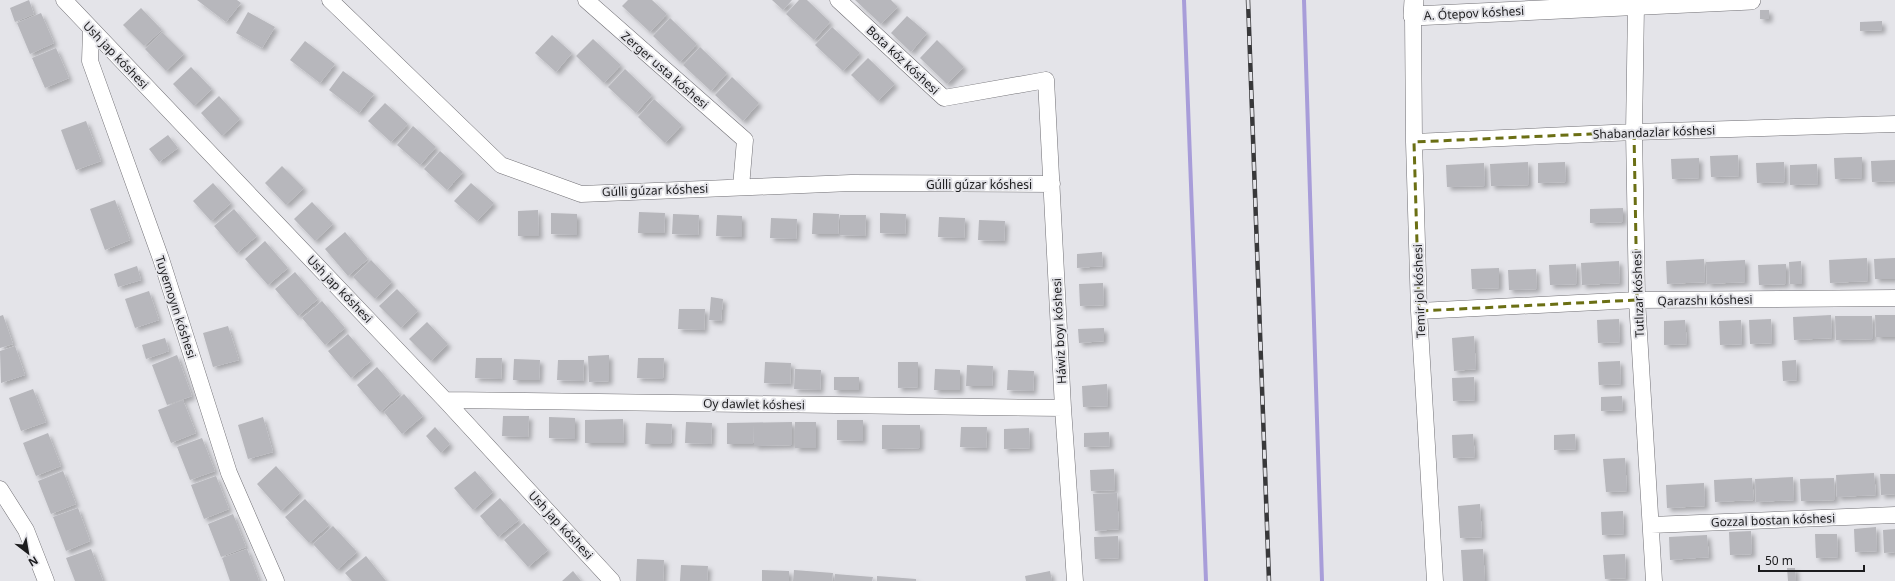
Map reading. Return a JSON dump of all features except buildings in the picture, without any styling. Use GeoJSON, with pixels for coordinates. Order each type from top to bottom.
{"type":"FeatureCollection","features":[{"type":"Feature","properties":{"kind":"street","name":"Ush jap kóshesi"},"geometry":{"type":"LineString","coordinates":[[64,0],[445,400],[612,581]]}},
{"type":"Feature","properties":{"kind":"street","name":"Gúlli gúzar kóshesi"},"geometry":{"type":"LineString","coordinates":[[330,0],[501,165],[581,194],[851,183],[1052,184]]}},
{"type":"Feature","properties":{"kind":"street","name":"Zerger usta kóshesi"},"geometry":{"type":"LineString","coordinates":[[586,0],[745,140],[741,187]]}},
{"type":"Feature","properties":{"kind":"street","name":"Bota kóz kóshesi"},"geometry":{"type":"LineString","coordinates":[[838,0],[944,98],[1046,80]]}},
{"type":"Feature","properties":{"kind":"street","name":"A. Ótepov kóshesi"},"geometry":{"type":"LineString","coordinates":[[1413,8],[1636,6],[1751,0]]}},
{"type":"Feature","properties":{"kind":"street","name":"Tutlızar kóshesi"},"geometry":{"type":"LineString","coordinates":[[1636,6],[1634,132],[1638,300],[1654,581]]}},
{"type":"Feature","properties":{"kind":"street","name":"Temir jol kóshesi"},"geometry":{"type":"LineString","coordinates":[[1413,8],[1414,142],[1419,311],[1435,581]]}},
{"type":"Feature","properties":{"kind":"street","name":"Tuyemoyın kóshesi"},"geometry":{"type":"LineString","coordinates":[[91,30],[90,61],[161,259],[229,473],[276,581]]}},
{"type":"Feature","properties":{"kind":"street","name":"Háwiz boyı kóshesi"},"geometry":{"type":"LineString","coordinates":[[1046,80],[1063,408],[1075,581]]}},
{"type":"Feature","properties":{"kind":"street","name":"Shabandazlar kóshesi"},"geometry":{"type":"LineString","coordinates":[[1414,142],[1634,132],[1895,124]]}},
{"type":"Feature","properties":{"kind":"street","name":"Qarazshı kóshesi"},"geometry":{"type":"LineString","coordinates":[[1419,311],[1638,300],[1895,298]]}},
{"type":"Feature","properties":{"kind":"street","name":"Oy dawlet kóshesi"},"geometry":{"type":"LineString","coordinates":[[445,400],[1063,408]]}},
{"type":"Feature","properties":{"kind":"street"},"geometry":{"type":"LineString","coordinates":[[0,488],[26,530],[46,581]]}},
{"type":"Feature","properties":{"kind":"street","name":"Gozzal bostan kóshesi"},"geometry":{"type":"LineString","coordinates":[[1652,525],[1895,515]]}},
{"type":"Feature","properties":{"kind":"highlighted area"},"geometry":{"type":"Polygon","coordinates":[[[1634,132],[1637,300],[1419,311],[1414,142],[1634,132]]]}},
{"type":"Feature","properties":{"kind":"waterway"},"geometry":{"type":"LineString","coordinates":[[1184,0],[1206,581]]}},
{"type":"Feature","properties":{"kind":"waterway"},"geometry":{"type":"LineString","coordinates":[[1304,0],[1322,581]]}},
{"type":"Feature","properties":{"kind":"railway"},"geometry":{"type":"LineString","coordinates":[[1248,0],[1269,581]]}}]}
